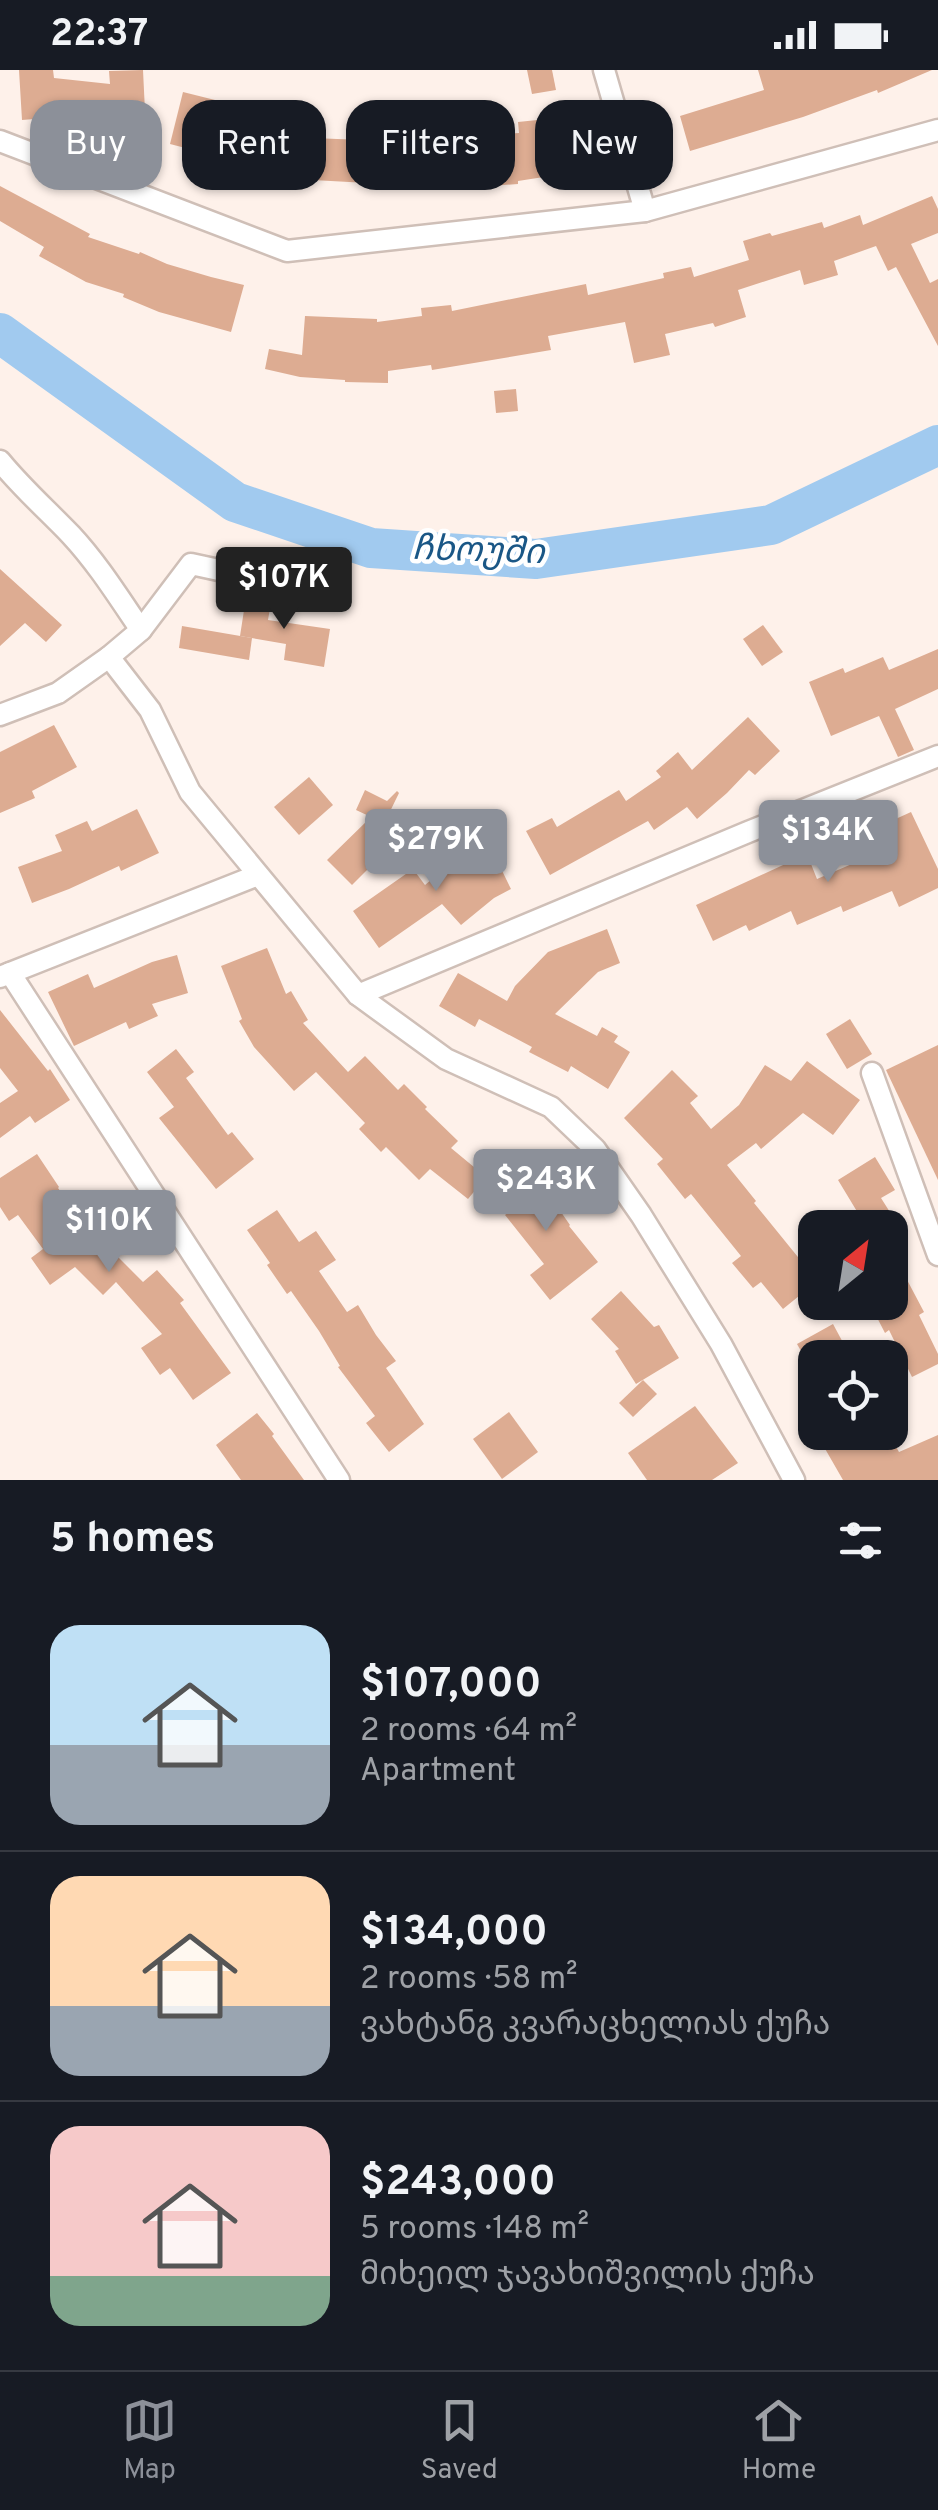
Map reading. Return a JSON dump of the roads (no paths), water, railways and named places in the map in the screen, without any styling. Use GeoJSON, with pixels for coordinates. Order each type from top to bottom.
{"type":"FeatureCollection","features":[{"type":"Feature","properties":{"kind":"street"},"geometry":{"type":"LineString","coordinates":[[604,70],[645,211]]}},
{"type":"Feature","properties":{"kind":"street"},"geometry":{"type":"LineString","coordinates":[[0,140],[288,252],[645,211],[938,130]]}},
{"type":"Feature","properties":{"kind":"street"},"geometry":{"type":"LineString","coordinates":[[0,461],[73,537],[141,630]]}},
{"type":"Feature","properties":{"kind":"street"},"geometry":{"type":"LineString","coordinates":[[0,715],[58,694],[109,658],[141,630],[190,564],[297,588]]}},
{"type":"Feature","properties":{"kind":"street"},"geometry":{"type":"LineString","coordinates":[[109,658],[150,710],[190,792],[358,996],[446,1060],[551,1107],[595,1149],[721,1344],[794,1480]]}},
{"type":"Feature","properties":{"kind":"street"},"geometry":{"type":"LineString","coordinates":[[358,996],[938,756]]}},
{"type":"Feature","properties":{"kind":"street"},"geometry":{"type":"LineString","coordinates":[[258,875],[5,975],[339,1480]]}},
{"type":"Feature","properties":{"kind":"street"},"geometry":{"type":"LineString","coordinates":[[872,1073],[938,1255]]}},
{"type":"Feature","properties":{"kind":"waterway","name":"ჩხოუში"},"geometry":{"type":"LineString","coordinates":[[0,333],[235,502],[371,548],[536,559],[771,525],[938,445]]}}]}
